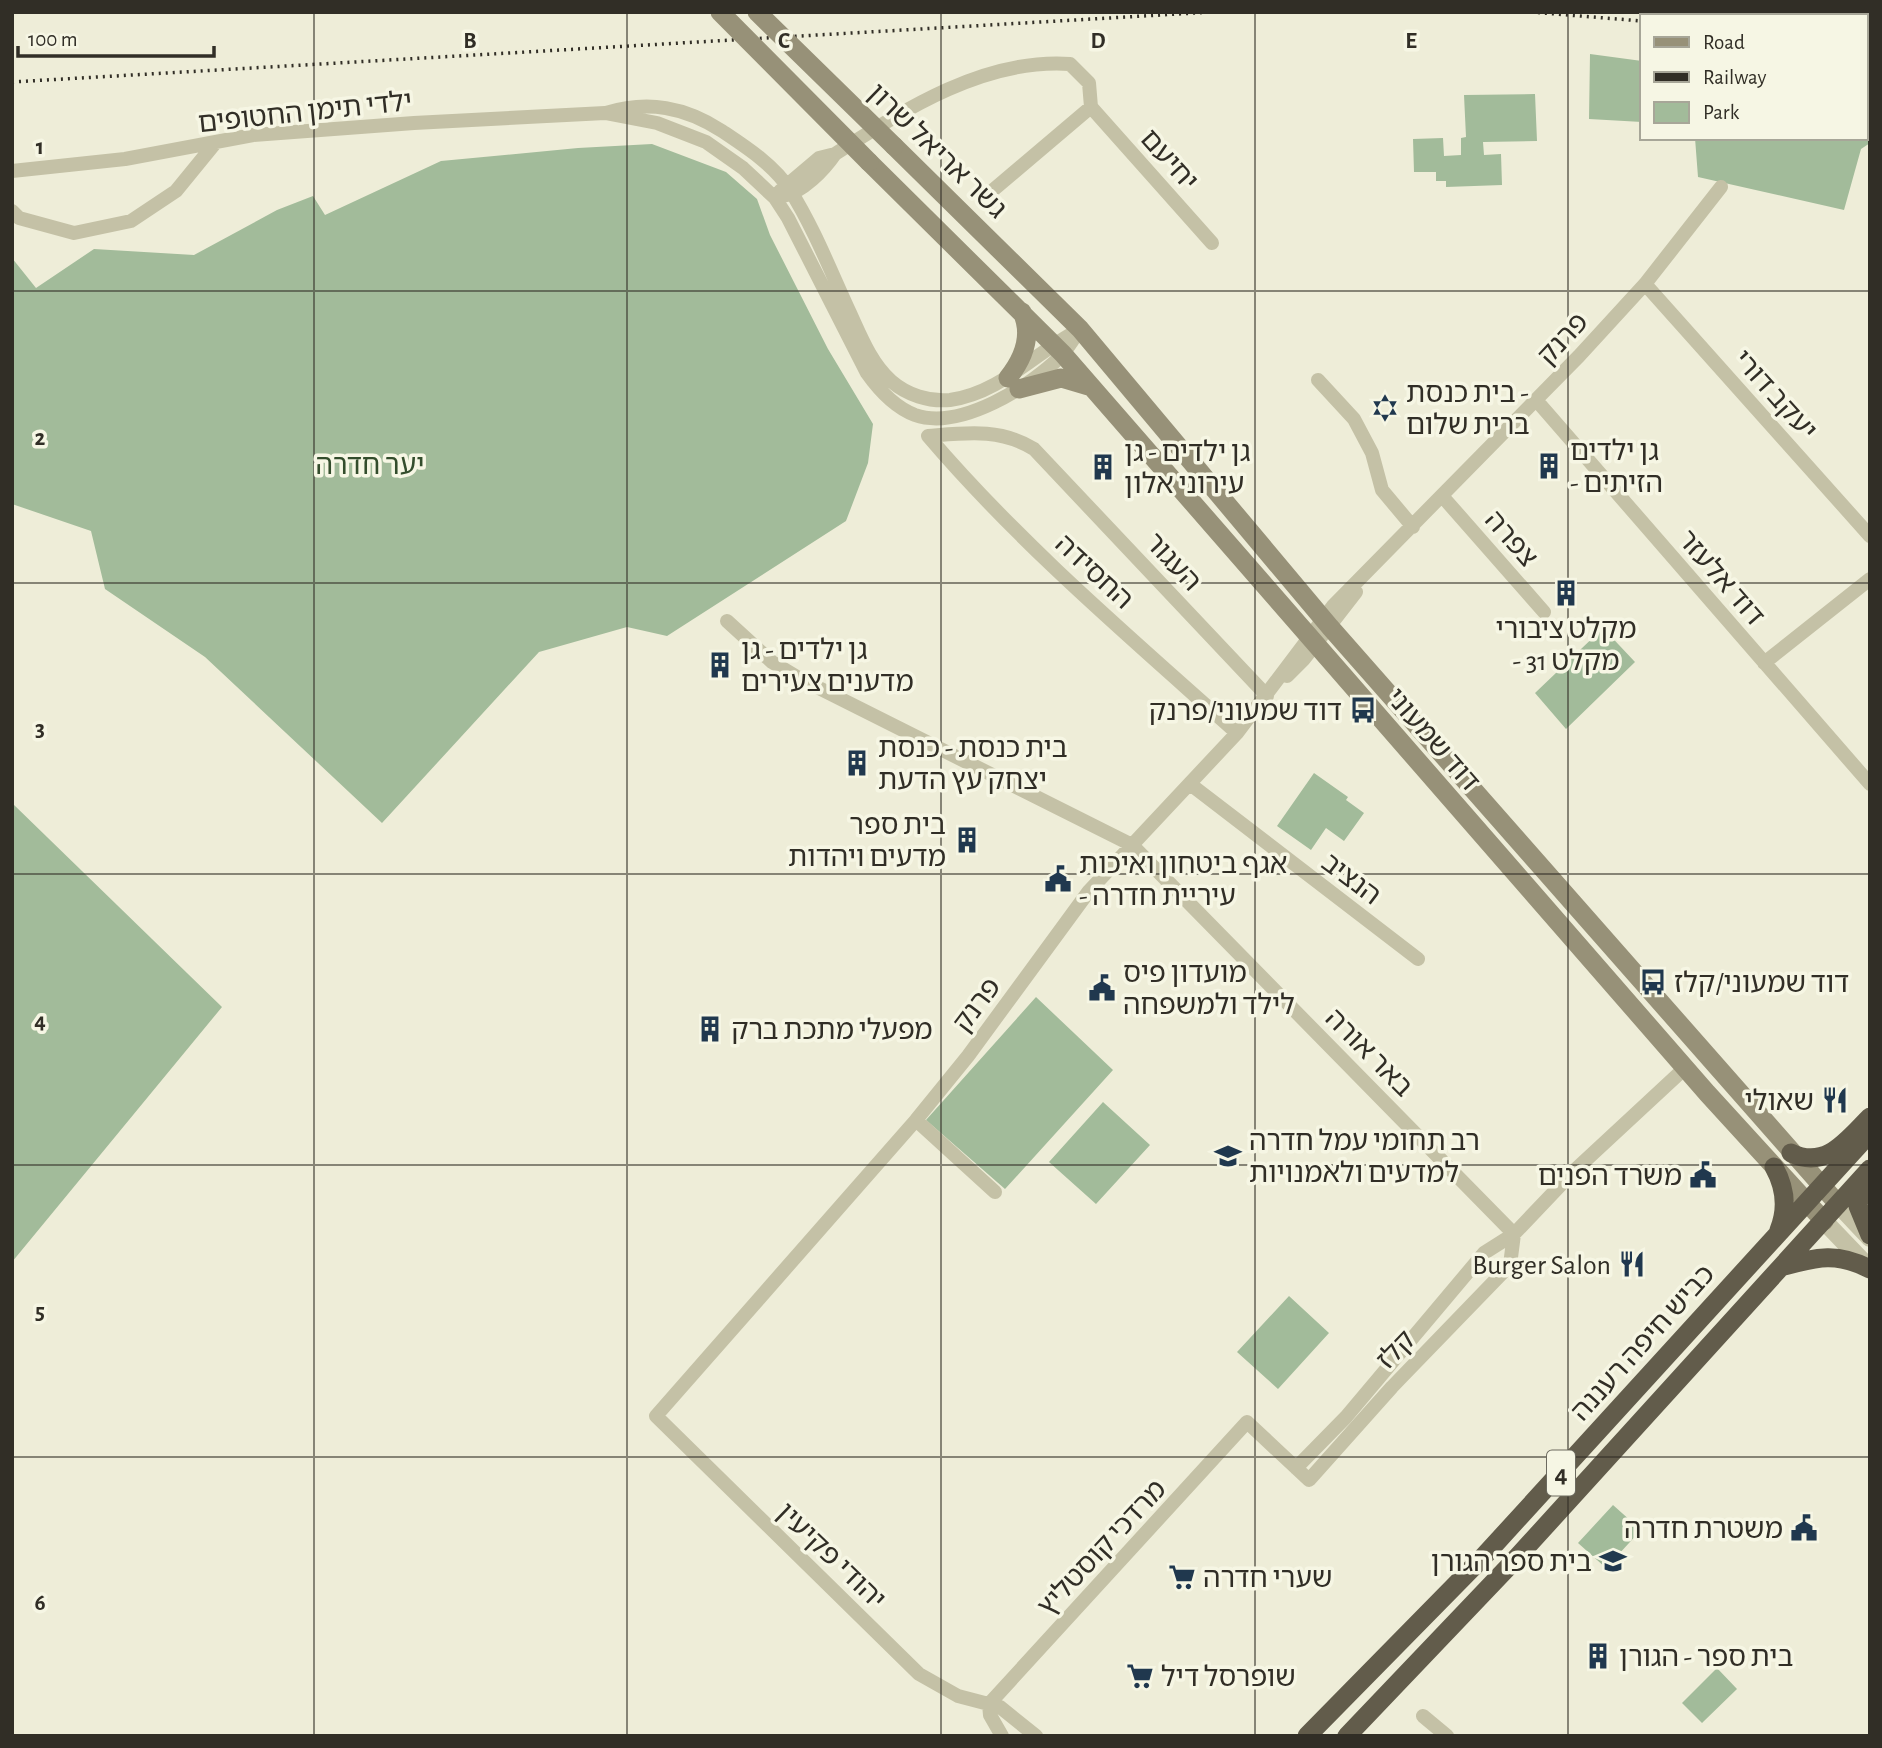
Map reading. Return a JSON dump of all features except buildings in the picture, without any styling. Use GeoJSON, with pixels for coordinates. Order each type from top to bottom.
{"type":"FeatureCollection","features":[{"type":"Feature","properties":{"kind":"highway"},"geometry":{"type":"LineString","coordinates":[[1791,1153],[1802,1158],[1820,1158],[1843,1145],[1870,1116]]}},
{"type":"Feature","properties":{"kind":"highway","name":"כביש חיפה רעננה"},"geometry":{"type":"LineString","coordinates":[[1307,1736],[1485,1556],[1870,1133]]}},
{"type":"Feature","properties":{"kind":"highway"},"geometry":{"type":"LineString","coordinates":[[1774,1167],[1781,1180],[1785,1204],[1777,1235]]}},
{"type":"Feature","properties":{"kind":"highway"},"geometry":{"type":"LineString","coordinates":[[1867,1173],[1858,1206],[1870,1236]]}},
{"type":"Feature","properties":{"kind":"highway","name":"כביש חיפה רעננה"},"geometry":{"type":"LineString","coordinates":[[1348,1736],[1511,1564],[1867,1173]]}},
{"type":"Feature","properties":{"kind":"highway"},"geometry":{"type":"LineString","coordinates":[[1784,1266],[1835,1256],[1850,1259],[1870,1269]]}},
{"type":"Feature","properties":{"kind":"main road","name":"גשר אריאל שרון"},"geometry":{"type":"LineString","coordinates":[[720,12],[1021,310]]}},
{"type":"Feature","properties":{"kind":"main road","name":"גשר אריאל שרון"},"geometry":{"type":"LineString","coordinates":[[757,12],[1080,329]]}},
{"type":"Feature","properties":{"kind":"main road","name":"דוד שמעוני"},"geometry":{"type":"LineString","coordinates":[[1021,310],[1058,349],[1685,1068],[1824,1221]]}},
{"type":"Feature","properties":{"kind":"main road"},"geometry":{"type":"LineString","coordinates":[[1021,310],[1027,330],[1024,352],[1014,384],[1061,378],[1079,381],[1093,389]]}},
{"type":"Feature","properties":{"kind":"main road","name":"דוד שמעוני"},"geometry":{"type":"LineString","coordinates":[[1080,329],[1327,623],[1838,1204]]}},
{"type":"Feature","properties":{"kind":"street"},"geometry":{"type":"LineString","coordinates":[[775,198],[827,167],[835,154],[925,99],[985,75],[1056,63],[1070,64],[1085,76],[1092,95],[1091,107],[986,196]]}},
{"type":"Feature","properties":{"kind":"street","name":"ילדי תימן החטופים"},"geometry":{"type":"LineString","coordinates":[[12,171],[125,159],[253,135],[605,113],[634,105],[686,114],[736,140],[789,189],[868,352],[891,381],[914,396],[931,400],[951,400],[1014,384]]}},
{"type":"Feature","properties":{"kind":"street","name":"יחיעם"},"geometry":{"type":"LineString","coordinates":[[1091,107],[1212,243]]}},
{"type":"Feature","properties":{"kind":"street","name":"ילדי תימן החטופים"},"geometry":{"type":"LineString","coordinates":[[605,113],[657,123],[706,142],[743,168],[775,198],[788,218],[852,349],[881,392],[916,415],[941,418],[986,406],[1080,329]]}},
{"type":"Feature","properties":{"kind":"street"},"geometry":{"type":"LineString","coordinates":[[12,211],[19,218],[74,233],[131,220],[176,191],[216,142]]}},
{"type":"Feature","properties":{"kind":"street","name":"פרנק"},"geometry":{"type":"LineString","coordinates":[[656,1416],[968,1056],[1089,891],[1237,733],[1368,573],[1537,401],[1645,284],[1721,187]]}},
{"type":"Feature","properties":{"kind":"street","name":"יעקב דורי"},"geometry":{"type":"LineString","coordinates":[[1645,284],[1870,536]]}},
{"type":"Feature","properties":{"kind":"street"},"geometry":{"type":"LineString","coordinates":[[1318,380],[1354,419],[1372,453],[1382,489],[1413,527]]}},
{"type":"Feature","properties":{"kind":"street","name":"דוד אלעזר"},"geometry":{"type":"LineString","coordinates":[[1537,401],[1870,784]]}},
{"type":"Feature","properties":{"kind":"street","name":"העגור"},"geometry":{"type":"LineString","coordinates":[[928,436],[991,433],[1016,437],[1034,449],[1267,696]]}},
{"type":"Feature","properties":{"kind":"street","name":"החסידה"},"geometry":{"type":"LineString","coordinates":[[928,436],[961,474],[1083,595],[1237,733]]}},
{"type":"Feature","properties":{"kind":"street","name":"צפרה"},"geometry":{"type":"LineString","coordinates":[[1443,497],[1544,612]]}},
{"type":"Feature","properties":{"kind":"street"},"geometry":{"type":"LineString","coordinates":[[1764,663],[1870,579]]}},
{"type":"Feature","properties":{"kind":"street","name":"באר אורה"},"geometry":{"type":"LineString","coordinates":[[727,621],[772,662],[797,677],[1132,845],[1514,1234]]}},
{"type":"Feature","properties":{"kind":"street","name":"הנציב"},"geometry":{"type":"LineString","coordinates":[[1190,784],[1418,959]]}},
{"type":"Feature","properties":{"kind":"street","name":"קלז"},"geometry":{"type":"LineString","coordinates":[[1514,1234],[1510,1265],[1392,1387],[1309,1480],[1296,1468],[1346,1417],[1484,1254],[1514,1234],[1574,1171],[1685,1068]]}},
{"type":"Feature","properties":{"kind":"street"},"geometry":{"type":"LineString","coordinates":[[915,1120],[995,1192]]}},
{"type":"Feature","properties":{"kind":"street"},"geometry":{"type":"LineString","coordinates":[[1838,1204],[1870,1236]]}},
{"type":"Feature","properties":{"kind":"street"},"geometry":{"type":"LineString","coordinates":[[1824,1221],[1870,1269]]}},
{"type":"Feature","properties":{"kind":"street","name":"יהודי פקיעין"},"geometry":{"type":"LineString","coordinates":[[656,1416],[919,1674],[958,1696],[989,1704],[1009,1713],[1036,1736]]}},
{"type":"Feature","properties":{"kind":"street","name":"מרדכי קוסטליץ"},"geometry":{"type":"LineString","coordinates":[[989,1704],[1247,1422],[1296,1468]]}},
{"type":"Feature","properties":{"kind":"street"},"geometry":{"type":"LineString","coordinates":[[989,1704],[990,1715],[1002,1736]]}},
{"type":"Feature","properties":{"kind":"street"},"geometry":{"type":"LineString","coordinates":[[1423,1716],[1447,1736]]}},
{"type":"Feature","properties":{"kind":"green space"},"geometry":{"type":"Polygon","coordinates":[[[1590,54],[1640,61],[1640,122],[1589,119],[1590,54]]]}},
{"type":"Feature","properties":{"kind":"green space"},"geometry":{"type":"Polygon","coordinates":[[[1870,88],[1870,143],[1861,149],[1844,210],[1698,177],[1695,140],[1868,140],[1870,88]]]}},
{"type":"Feature","properties":{"kind":"green space"},"geometry":{"type":"Polygon","coordinates":[[[1535,94],[1537,141],[1483,142],[1484,155],[1501,154],[1502,185],[1446,187],[1446,181],[1436,181],[1436,172],[1414,172],[1413,139],[1443,138],[1444,156],[1461,155],[1461,138],[1466,137],[1464,95],[1535,94]]]}},
{"type":"Feature","properties":{"kind":"green space","name":"יער חדרה"},"geometry":{"type":"Polygon","coordinates":[[[652,144],[726,172],[757,199],[770,235],[828,349],[873,424],[868,463],[846,521],[667,636],[627,627],[539,652],[382,823],[205,657],[105,589],[91,531],[12,504],[12,258],[36,288],[94,249],[194,255],[277,210],[313,196],[325,215],[441,161],[652,144]]]}},
{"type":"Feature","properties":{"kind":"green space"},"geometry":{"type":"Polygon","coordinates":[[[1603,628],[1635,662],[1566,729],[1535,693],[1603,628]]]}},
{"type":"Feature","properties":{"kind":"green space"},"geometry":{"type":"Polygon","coordinates":[[[1314,773],[1348,797],[1346,800],[1364,813],[1344,841],[1326,828],[1311,850],[1277,826],[1314,773]]]}},
{"type":"Feature","properties":{"kind":"green space"},"geometry":{"type":"Polygon","coordinates":[[[12,803],[222,1007],[12,1262],[12,803]]]}},
{"type":"Feature","properties":{"kind":"green space"},"geometry":{"type":"Polygon","coordinates":[[[1036,997],[1113,1070],[1005,1189],[926,1120],[1036,997]]]}},
{"type":"Feature","properties":{"kind":"green space"},"geometry":{"type":"Polygon","coordinates":[[[1103,1102],[1150,1145],[1096,1204],[1049,1162],[1103,1102]]]}},
{"type":"Feature","properties":{"kind":"green space"},"geometry":{"type":"Polygon","coordinates":[[[1289,1296],[1329,1333],[1278,1389],[1237,1352],[1289,1296]]]}},
{"type":"Feature","properties":{"kind":"green space"},"geometry":{"type":"Polygon","coordinates":[[[1613,1505],[1641,1530],[1606,1568],[1578,1543],[1613,1505]]]}},
{"type":"Feature","properties":{"kind":"green space"},"geometry":{"type":"Polygon","coordinates":[[[1717,1668],[1737,1689],[1702,1723],[1682,1703],[1717,1668]]]}},
{"type":"Feature","properties":{"kind":"railway"},"geometry":{"type":"LineString","coordinates":[[12,82],[1212,12]]}},
{"type":"Feature","properties":{"kind":"railway"},"geometry":{"type":"LineString","coordinates":[[1531,12],[1640,21]]}},
{"type":"Feature","properties":{"kind":"railway"},"geometry":{"type":"LineString","coordinates":[[1647,12],[1664,14]]}},
{"type":"Feature","properties":{"kind":"place","name":"בית כנסת - ברית שלום"},"geometry":{"type":"Point","coordinates":[1385,408]}},
{"type":"Feature","properties":{"kind":"place","name":"גן ילדים - הזיתים"},"geometry":{"type":"Point","coordinates":[1549,466]}},
{"type":"Feature","properties":{"kind":"place","name":"גן ילדים - גן עירוני אלון"},"geometry":{"type":"Point","coordinates":[1103,467]}},
{"type":"Feature","properties":{"kind":"place","name":"מקלט ציבורי - מקלט 31"},"geometry":{"type":"Point","coordinates":[1566,593]}},
{"type":"Feature","properties":{"kind":"place","name":"גן ילדים - גן מדענים צעירים"},"geometry":{"type":"Point","coordinates":[720,665]}},
{"type":"Feature","properties":{"kind":"place","name":"דוד שמעוני/פרנק"},"geometry":{"type":"Point","coordinates":[1363,710]}},
{"type":"Feature","properties":{"kind":"place","name":"בית כנסת - כנסת יצחק עץ הדעת"},"geometry":{"type":"Point","coordinates":[857,763]}},
{"type":"Feature","properties":{"kind":"place","name":"בית ספר מדעים ויהדות"},"geometry":{"type":"Point","coordinates":[967,840]}},
{"type":"Feature","properties":{"kind":"place","name":"אגף ביטחון ואיכות - עיריית חדרה"},"geometry":{"type":"Point","coordinates":[1058,879]}},
{"type":"Feature","properties":{"kind":"place","name":"דוד שמעוני/קלז"},"geometry":{"type":"Point","coordinates":[1653,982]}},
{"type":"Feature","properties":{"kind":"place","name":"מועדון פיס לילד ולמשפחה"},"geometry":{"type":"Point","coordinates":[1102,988]}},
{"type":"Feature","properties":{"kind":"place","name":"מפעלי מתכת ברק"},"geometry":{"type":"Point","coordinates":[710,1029]}},
{"type":"Feature","properties":{"kind":"place","name":"שאולי"},"geometry":{"type":"Point","coordinates":[1835,1100]}},
{"type":"Feature","properties":{"kind":"place","name":"רב תחומי עמל חדרה למדעים ולאמנויות"},"geometry":{"type":"Point","coordinates":[1228,1156]}},
{"type":"Feature","properties":{"kind":"place","name":"משרד הפנים"},"geometry":{"type":"Point","coordinates":[1703,1175]}},
{"type":"Feature","properties":{"kind":"place","name":"Burger Salon"},"geometry":{"type":"Point","coordinates":[1632,1264]}},
{"type":"Feature","properties":{"kind":"place","name":"משטרת חדרה"},"geometry":{"type":"Point","coordinates":[1804,1528]}},
{"type":"Feature","properties":{"kind":"place","name":"בית ספר הגורן"},"geometry":{"type":"Point","coordinates":[1613,1561]}},
{"type":"Feature","properties":{"kind":"place","name":"שערי חדרה"},"geometry":{"type":"Point","coordinates":[1182,1577]}},
{"type":"Feature","properties":{"kind":"place","name":"בית ספר - הגורן"},"geometry":{"type":"Point","coordinates":[1598,1656]}},
{"type":"Feature","properties":{"kind":"place","name":"שופרסל דיל"},"geometry":{"type":"Point","coordinates":[1140,1676]}}]}
